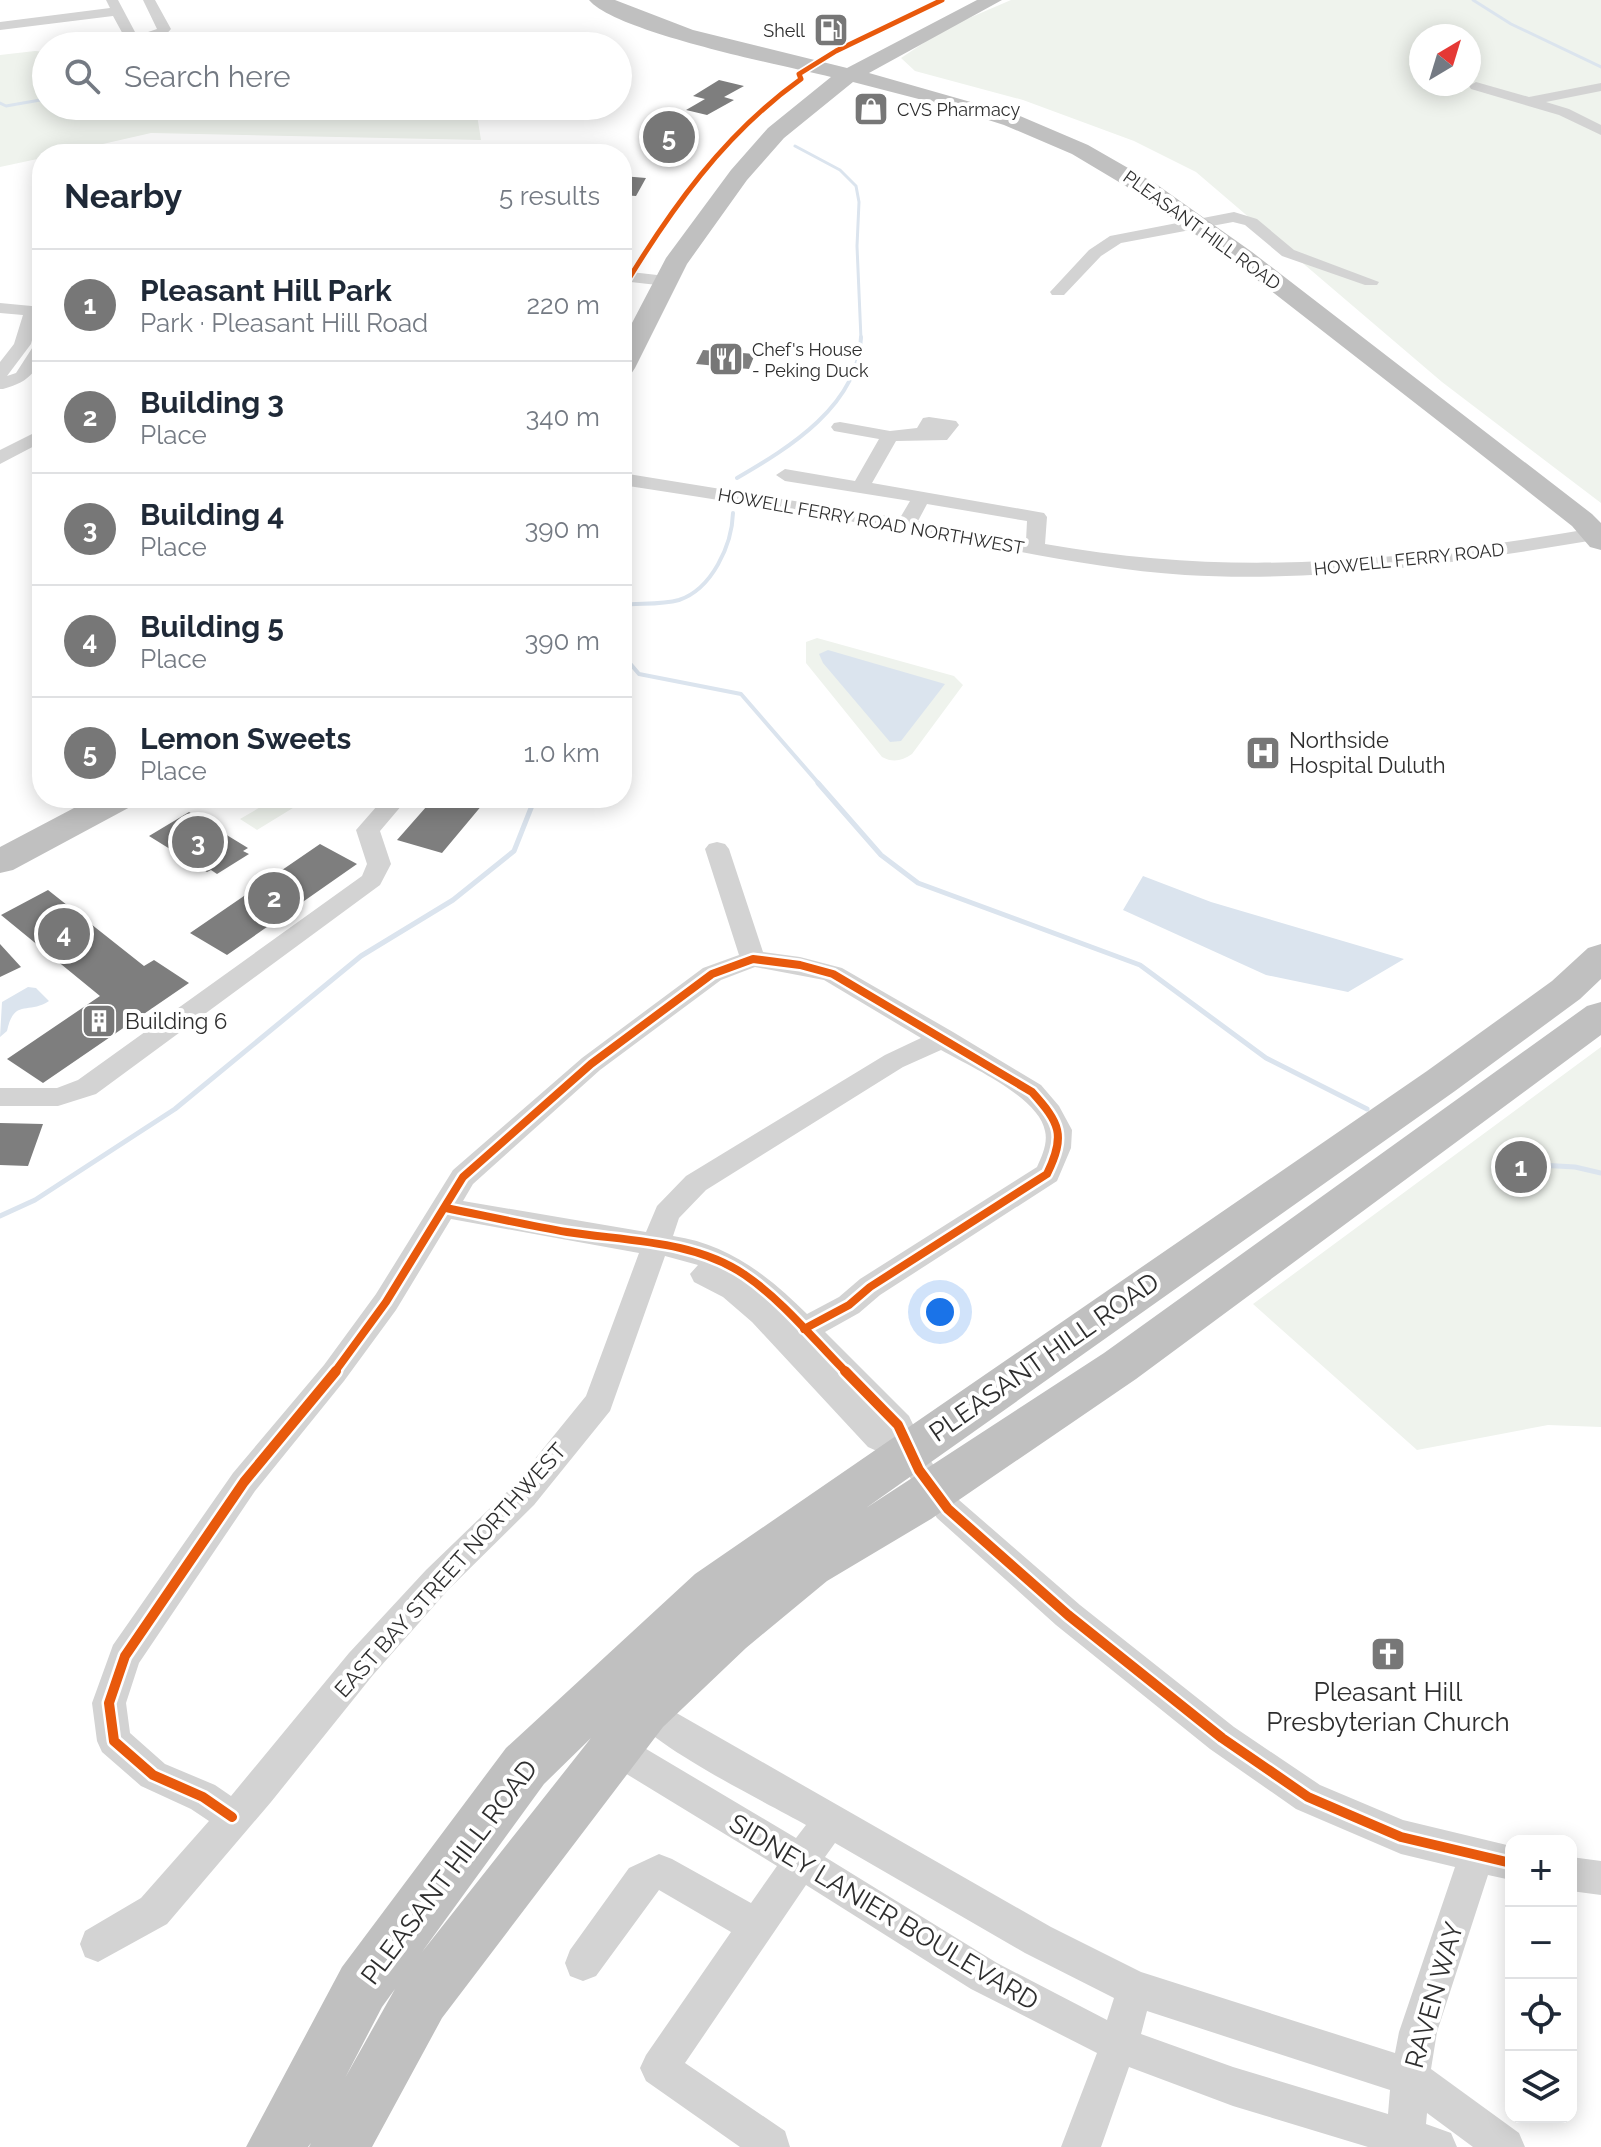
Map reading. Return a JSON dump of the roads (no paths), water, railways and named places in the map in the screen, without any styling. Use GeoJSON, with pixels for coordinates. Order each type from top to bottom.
{"type":"FeatureCollection","features":[{"type":"Feature","properties":{"kind":"highway","name":"PLEASANT HILL ROAD"},"geometry":{"type":"LineString","coordinates":[[599,0],[677,32],[846,69]]}},
{"type":"Feature","properties":{"kind":"highway","name":"PLEASANT HILL ROAD"},"geometry":{"type":"LineString","coordinates":[[624,0],[715,31],[960,104],[1045,134],[1125,173],[1209,220],[1582,520],[1599,529]]}},
{"type":"Feature","properties":{"kind":"highway"},"geometry":{"type":"LineString","coordinates":[[632,298],[643,279],[675,263],[776,133],[846,69],[900,30],[964,0]]}},
{"type":"Feature","properties":{"kind":"highway"},"geometry":{"type":"LineString","coordinates":[[846,69],[992,0]]}},
{"type":"Feature","properties":{"kind":"highway"},"geometry":{"type":"LineString","coordinates":[[632,326],[643,279]]}},
{"type":"Feature","properties":{"kind":"highway"},"geometry":{"type":"LineString","coordinates":[[0,838],[53,808]]}},
{"type":"Feature","properties":{"kind":"highway"},"geometry":{"type":"LineString","coordinates":[[0,862],[101,808]]}},
{"type":"Feature","properties":{"kind":"highway","name":"PLEASANT HILL ROAD"},"geometry":{"type":"LineString","coordinates":[[339,2147],[422,1998],[630,1729],[728,1632],[920,1472],[1566,990],[1601,957]]}},
{"type":"Feature","properties":{"kind":"highway","name":"PLEASANT HILL ROAD"},"geometry":{"type":"LineString","coordinates":[[276,2147],[362,1987],[525,1766],[713,1589],[920,1472],[1120,1366],[1601,1015]]}},
{"type":"Feature","properties":{"kind":"street"},"geometry":{"type":"LineString","coordinates":[[149,0],[162,23],[162,32]]}},
{"type":"Feature","properties":{"kind":"street"},"geometry":{"type":"LineString","coordinates":[[0,26],[115,6],[128,32]]}},
{"type":"Feature","properties":{"kind":"street"},"geometry":{"type":"LineString","coordinates":[[1481,87],[1564,112],[1601,131]]}},
{"type":"Feature","properties":{"kind":"street"},"geometry":{"type":"LineString","coordinates":[[1530,101],[1601,87]]}},
{"type":"Feature","properties":{"kind":"street"},"geometry":{"type":"LineString","coordinates":[[1058,292],[1095,253],[1116,239],[1209,220],[1241,218],[1288,253],[1371,282]]}},
{"type":"Feature","properties":{"kind":"street"},"geometry":{"type":"LineString","coordinates":[[0,308],[32,312]]}},
{"type":"Feature","properties":{"kind":"street"},"geometry":{"type":"LineString","coordinates":[[2,380],[32,317]]}},
{"type":"Feature","properties":{"kind":"street"},"geometry":{"type":"LineString","coordinates":[[16,354],[32,351]]}},
{"type":"Feature","properties":{"kind":"street"},"geometry":{"type":"LineString","coordinates":[[2,380],[22,377],[32,362]]}},
{"type":"Feature","properties":{"kind":"street"},"geometry":{"type":"LineString","coordinates":[[2,380],[32,386]]}},
{"type":"Feature","properties":{"kind":"street"},"geometry":{"type":"LineString","coordinates":[[840,427],[890,436],[923,433]]}},
{"type":"Feature","properties":{"kind":"street"},"geometry":{"type":"LineString","coordinates":[[860,488],[890,436]]}},
{"type":"Feature","properties":{"kind":"street"},"geometry":{"type":"LineString","coordinates":[[0,458],[32,440]]}},
{"type":"Feature","properties":{"kind":"street"},"geometry":{"type":"LineString","coordinates":[[785,475],[1037,517],[1035,548]]}},
{"type":"Feature","properties":{"kind":"street","name":"HOWELL FERRY ROAD NORTHWEST"},"geometry":{"type":"LineString","coordinates":[[632,481],[1121,563]]}},
{"type":"Feature","properties":{"kind":"street"},"geometry":{"type":"LineString","coordinates":[[906,526],[921,497]]}},
{"type":"Feature","properties":{"kind":"street","name":"HOWELL FERRY ROAD"},"geometry":{"type":"LineString","coordinates":[[1121,563],[1187,569],[1307,571],[1413,562],[1599,529]]}},
{"type":"Feature","properties":{"kind":"street"},"geometry":{"type":"LineString","coordinates":[[0,1097],[58,1097],[78,1092],[372,880],[379,864],[368,830],[388,808]]}},
{"type":"Feature","properties":{"kind":"street"},"geometry":{"type":"LineString","coordinates":[[717,849],[753,959]]}},
{"type":"Feature","properties":{"kind":"street"},"geometry":{"type":"LineString","coordinates":[[232,1817],[203,1797],[153,1775],[114,1741],[109,1703],[125,1656],[227,1507],[334,1373],[386,1302],[463,1177],[591,1064],[712,974],[753,959],[800,965],[833,974],[1032,1092],[1057,1119],[1060,1148],[1047,1174],[870,1287],[849,1305],[804,1329]]}},
{"type":"Feature","properties":{"kind":"street","name":"EAST BAY STREET NORTHWEST"},"geometry":{"type":"LineString","coordinates":[[98,1944],[154,1911],[232,1817],[259,1790],[361,1664],[437,1580],[523,1496],[599,1402],[667,1213],[696,1183],[894,1061],[944,1038]]}},
{"type":"Feature","properties":{"kind":"street"},"geometry":{"type":"LineString","coordinates":[[441,1216],[557,1248],[652,1252],[691,1250],[744,1274],[804,1329],[898,1425],[920,1472]]}},
{"type":"Feature","properties":{"kind":"street"},"geometry":{"type":"LineString","coordinates":[[652,1252],[733,1289],[788,1340],[879,1438],[920,1472],[1068,1615],[1222,1738],[1308,1797],[1401,1837],[1494,1858]]}},
{"type":"Feature","properties":{"kind":"street"},"geometry":{"type":"LineString","coordinates":[[630,1729],[674,1731],[1038,1940],[1135,1989],[1410,2077],[1505,2147]]}},
{"type":"Feature","properties":{"kind":"street","name":"SIDNEY LANIER BOULEVARD"},"geometry":{"type":"LineString","coordinates":[[630,1729],[801,1862],[959,1962],[1040,2007],[1119,2044],[1221,2083],[1422,2143]]}},
{"type":"Feature","properties":{"kind":"street"},"geometry":{"type":"LineString","coordinates":[[771,2145],[659,2068],[830,1820]]}},
{"type":"Feature","properties":{"kind":"street","name":"RAVEN WAY"},"geometry":{"type":"LineString","coordinates":[[1422,2143],[1410,2077],[1418,2032],[1494,1858]]}},
{"type":"Feature","properties":{"kind":"street"},"geometry":{"type":"LineString","coordinates":[[583,1963],[642,1880],[659,1871],[757,1926]]}},
{"type":"Feature","properties":{"kind":"street"},"geometry":{"type":"LineString","coordinates":[[1577,1875],[1601,1878]]}},
{"type":"Feature","properties":{"kind":"street"},"geometry":{"type":"LineString","coordinates":[[1081,2147],[1119,2044],[1135,1989]]}},
{"type":"Feature","properties":{"kind":"waterway"},"geometry":{"type":"LineString","coordinates":[[1473,0],[1511,24],[1601,67]]}},
{"type":"Feature","properties":{"kind":"waterway"},"geometry":{"type":"LineString","coordinates":[[0,103],[6,106],[32,101]]}},
{"type":"Feature","properties":{"kind":"waterway"},"geometry":{"type":"LineString","coordinates":[[795,146],[840,170],[856,186],[859,202],[857,246],[861,337]]}},
{"type":"Feature","properties":{"kind":"waterway"},"geometry":{"type":"LineString","coordinates":[[737,478],[799,438],[835,404],[848,384],[857,361],[861,337]]}},
{"type":"Feature","properties":{"kind":"waterway"},"geometry":{"type":"LineString","coordinates":[[632,604],[679,600],[701,586],[724,552],[733,513]]}},
{"type":"Feature","properties":{"kind":"waterway"},"geometry":{"type":"LineString","coordinates":[[632,666],[639,674],[741,694],[820,785]]}},
{"type":"Feature","properties":{"kind":"waterway"},"geometry":{"type":"LineString","coordinates":[[818,783],[881,855],[918,883],[1140,965],[1266,1058],[1367,1109]]}},
{"type":"Feature","properties":{"kind":"waterway"},"geometry":{"type":"LineString","coordinates":[[0,1216],[35,1200],[175,1109],[361,956],[453,900],[514,851],[531,808]]}},
{"type":"Feature","properties":{"kind":"waterway"},"geometry":{"type":"LineString","coordinates":[[1504,1163],[1575,1167],[1601,1173]]}},
{"type":"Feature","properties":{"kind":"place","name":"Shell"},"geometry":{"type":"Point","coordinates":[831,30]}},
{"type":"Feature","properties":{"kind":"place","name":"CVS Pharmacy"},"geometry":{"type":"Point","coordinates":[871,109]}},
{"type":"Feature","properties":{"kind":"place","name":"Lemon Sweets"},"geometry":{"type":"Point","coordinates":[669,137]}},
{"type":"Feature","properties":{"kind":"place","name":"Chef's House - Peking Duck"},"geometry":{"type":"Point","coordinates":[726,359]}},
{"type":"Feature","properties":{"kind":"place","name":"Northside Hospital Duluth"},"geometry":{"type":"Point","coordinates":[1263,753]}},
{"type":"Feature","properties":{"kind":"place","name":"Building 4"},"geometry":{"type":"Point","coordinates":[198,842]}},
{"type":"Feature","properties":{"kind":"place","name":"Building 3"},"geometry":{"type":"Point","coordinates":[274,898]}},
{"type":"Feature","properties":{"kind":"place","name":"Building 5"},"geometry":{"type":"Point","coordinates":[64,934]}},
{"type":"Feature","properties":{"kind":"place","name":"Building 6"},"geometry":{"type":"Point","coordinates":[99,1021]}},
{"type":"Feature","properties":{"kind":"place","name":"Pleasant Hill Park"},"geometry":{"type":"Point","coordinates":[1521,1167]}},
{"type":"Feature","properties":{"kind":"place","name":"Pleasant Hill Presbyterian Church"},"geometry":{"type":"Point","coordinates":[1388,1654]}}]}
